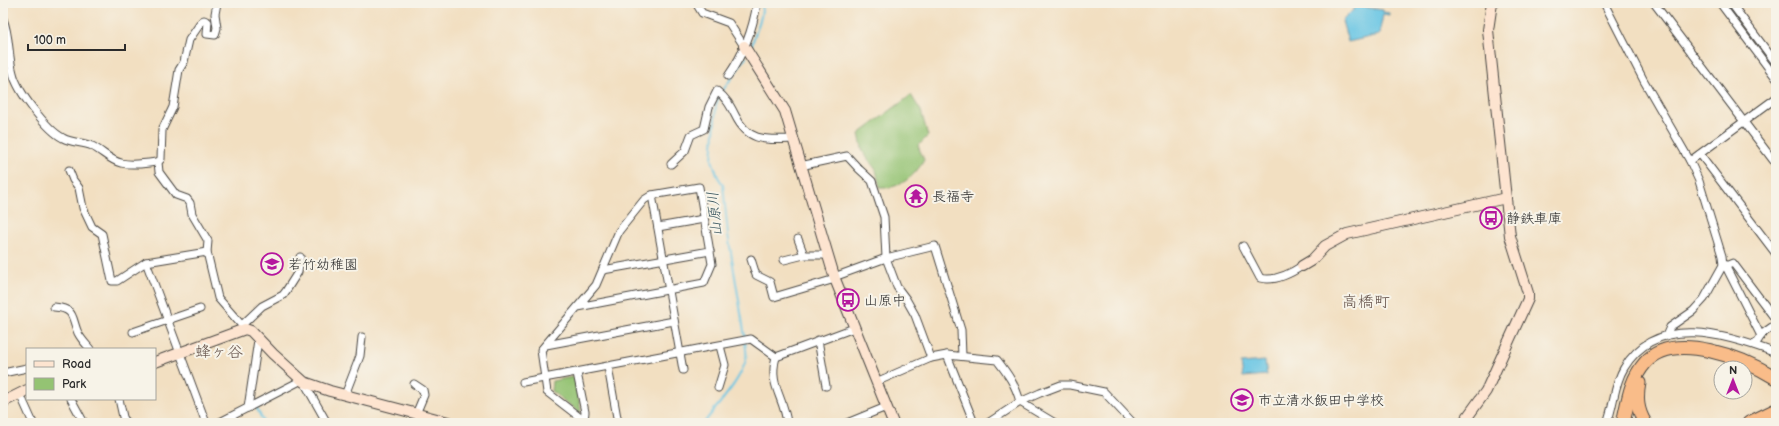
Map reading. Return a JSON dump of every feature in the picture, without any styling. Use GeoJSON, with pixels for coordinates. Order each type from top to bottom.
{"type":"FeatureCollection","features":[{"type":"Feature","properties":{"kind":"highway"},"geometry":{"type":"LineString","coordinates":[[1623,423],[1629,393],[1640,370],[1652,357],[1669,349],[1692,348],[1716,352],[1752,365],[1776,378]]}},
{"type":"Feature","properties":{"kind":"highway"},"geometry":{"type":"LineString","coordinates":[[1645,423],[1639,412],[1637,397],[1639,384],[1650,366],[1658,360],[1680,354],[1693,353],[1720,360]]}},
{"type":"Feature","properties":{"kind":"highway"},"geometry":{"type":"LineString","coordinates":[[1753,372],[1776,384]]}},
{"type":"Feature","properties":{"kind":"highway"},"geometry":{"type":"LineString","coordinates":[[1749,423],[1776,410]]}},
{"type":"Feature","properties":{"kind":"street"},"geometry":{"type":"LineString","coordinates":[[217,3],[214,14],[217,28],[215,35],[207,34],[208,22],[204,20],[189,40],[184,62],[179,70],[173,107],[162,130],[161,159],[158,162],[159,172],[176,195],[188,199],[192,214],[208,241],[207,252],[218,298],[244,327],[251,331],[258,340],[303,381],[327,423]]}},
{"type":"Feature","properties":{"kind":"street"},"geometry":{"type":"LineString","coordinates":[[696,3],[702,13],[729,23],[785,111],[834,278],[893,423]]}},
{"type":"Feature","properties":{"kind":"street"},"geometry":{"type":"LineString","coordinates":[[728,76],[737,64],[749,36],[757,3]]}},
{"type":"Feature","properties":{"kind":"street"},"geometry":{"type":"LineString","coordinates":[[1463,423],[1486,391],[1528,299],[1528,293],[1510,236],[1488,30],[1492,3]]}},
{"type":"Feature","properties":{"kind":"street"},"geometry":{"type":"LineString","coordinates":[[1604,3],[1644,80],[1690,161],[1699,181],[1724,265],[1761,336]]}},
{"type":"Feature","properties":{"kind":"street"},"geometry":{"type":"LineString","coordinates":[[1654,3],[1776,164]]}},
{"type":"Feature","properties":{"kind":"street"},"geometry":{"type":"LineString","coordinates":[[1720,3],[1776,78]]}},
{"type":"Feature","properties":{"kind":"street"},"geometry":{"type":"LineString","coordinates":[[1731,3],[1776,63]]}},
{"type":"Feature","properties":{"kind":"street"},"geometry":{"type":"LineString","coordinates":[[3,19],[7,32],[13,73],[18,86],[41,117],[54,131],[62,138],[69,141],[93,146],[120,163],[129,164],[158,162]]}},
{"type":"Feature","properties":{"kind":"street"},"geometry":{"type":"LineString","coordinates":[[671,164],[685,151],[691,135],[704,129],[709,107],[717,91],[726,98],[741,128],[749,134],[762,138],[792,139]]}},
{"type":"Feature","properties":{"kind":"street"},"geometry":{"type":"LineString","coordinates":[[1690,161],[1776,98]]}},
{"type":"Feature","properties":{"kind":"street"},"geometry":{"type":"LineString","coordinates":[[1700,154],[1776,254]]}},
{"type":"Feature","properties":{"kind":"street"},"geometry":{"type":"LineString","coordinates":[[800,166],[847,156],[858,169],[872,181],[884,217],[886,258],[897,287],[906,299],[914,315],[932,358]]}},
{"type":"Feature","properties":{"kind":"street"},"geometry":{"type":"LineString","coordinates":[[69,170],[73,180],[79,188],[82,208],[92,226],[102,234],[112,281],[117,281],[146,262],[207,252]]}},
{"type":"Feature","properties":{"kind":"street"},"geometry":{"type":"LineString","coordinates":[[578,307],[704,283],[712,264],[699,187],[652,195],[644,200],[618,232],[596,285],[541,350],[547,392],[585,422]]}},
{"type":"Feature","properties":{"kind":"street"},"geometry":{"type":"LineString","coordinates":[[652,195],[683,370]]}},
{"type":"Feature","properties":{"kind":"street"},"geometry":{"type":"LineString","coordinates":[[1243,246],[1260,278],[1267,280],[1287,275],[1312,260],[1325,246],[1346,234],[1506,198]]}},
{"type":"Feature","properties":{"kind":"street"},"geometry":{"type":"LineString","coordinates":[[658,228],[704,220]]}},
{"type":"Feature","properties":{"kind":"street"},"geometry":{"type":"LineString","coordinates":[[798,239],[804,255]]}},
{"type":"Feature","properties":{"kind":"street"},"geometry":{"type":"LineString","coordinates":[[751,259],[756,275],[770,282],[774,297],[834,278],[886,258],[935,246],[960,330],[962,356]]}},
{"type":"Feature","properties":{"kind":"street"},"geometry":{"type":"LineString","coordinates":[[603,270],[710,251]]}},
{"type":"Feature","properties":{"kind":"street"},"geometry":{"type":"LineString","coordinates":[[784,260],[804,255],[827,255]]}},
{"type":"Feature","properties":{"kind":"street"},"geometry":{"type":"LineString","coordinates":[[156,362],[244,327],[262,306],[286,292],[298,272],[300,257]]}},
{"type":"Feature","properties":{"kind":"street"},"geometry":{"type":"LineString","coordinates":[[146,262],[206,423]]}},
{"type":"Feature","properties":{"kind":"street"},"geometry":{"type":"LineString","coordinates":[[1666,336],[1670,327],[1693,311],[1704,299],[1724,265],[1733,263],[1776,320]]}},
{"type":"Feature","properties":{"kind":"street"},"geometry":{"type":"LineString","coordinates":[[54,307],[71,313],[78,333],[89,348]]}},
{"type":"Feature","properties":{"kind":"street"},"geometry":{"type":"LineString","coordinates":[[133,332],[200,308]]}},
{"type":"Feature","properties":{"kind":"street"},"geometry":{"type":"LineString","coordinates":[[546,344],[674,321]]}},
{"type":"Feature","properties":{"kind":"street"},"geometry":{"type":"LineString","coordinates":[[1755,345],[1761,336],[1776,324]]}},
{"type":"Feature","properties":{"kind":"street"},"geometry":{"type":"LineString","coordinates":[[787,423],[786,414],[773,378],[772,369],[776,357],[818,340],[854,328]]}},
{"type":"Feature","properties":{"kind":"street"},"geometry":{"type":"LineString","coordinates":[[1607,423],[1617,382],[1623,368],[1642,347],[1657,338],[1684,333],[1715,334],[1737,339],[1776,353]]}},
{"type":"Feature","properties":{"kind":"street"},"geometry":{"type":"LineString","coordinates":[[345,395],[360,356],[362,336]]}},
{"type":"Feature","properties":{"kind":"street"},"geometry":{"type":"LineString","coordinates":[[523,382],[751,339],[776,357]]}},
{"type":"Feature","properties":{"kind":"street"},"geometry":{"type":"LineString","coordinates":[[248,408],[258,340]]}},
{"type":"Feature","properties":{"kind":"street"},"geometry":{"type":"LineString","coordinates":[[818,340],[826,386]]}},
{"type":"Feature","properties":{"kind":"street"},"geometry":{"type":"LineString","coordinates":[[718,388],[725,365],[720,346]]}},
{"type":"Feature","properties":{"kind":"street"},"geometry":{"type":"LineString","coordinates":[[946,355],[974,423]]}},
{"type":"Feature","properties":{"kind":"street"},"geometry":{"type":"LineString","coordinates":[[876,382],[932,358],[946,355],[996,360],[1011,378],[1020,402],[1054,423]]}},
{"type":"Feature","properties":{"kind":"street"},"geometry":{"type":"LineString","coordinates":[[608,367],[618,423]]}},
{"type":"Feature","properties":{"kind":"street"},"geometry":{"type":"LineString","coordinates":[[3,372],[26,368]]}},
{"type":"Feature","properties":{"kind":"street"},"geometry":{"type":"LineString","coordinates":[[577,373],[585,422]]}},
{"type":"Feature","properties":{"kind":"street"},"geometry":{"type":"LineString","coordinates":[[218,423],[303,381],[345,395],[445,422]]}},
{"type":"Feature","properties":{"kind":"street"},"geometry":{"type":"LineString","coordinates":[[414,384],[423,390],[424,395],[416,414]]}},
{"type":"Feature","properties":{"kind":"street"},"geometry":{"type":"LineString","coordinates":[[988,423],[1020,402],[1061,385],[1070,384],[1104,392],[1132,423]]}},
{"type":"Feature","properties":{"kind":"street"},"geometry":{"type":"LineString","coordinates":[[3,402],[23,392],[33,423]]}},
{"type":"Feature","properties":{"kind":"street"},"geometry":{"type":"LineString","coordinates":[[72,400],[84,423]]}},
{"type":"Feature","properties":{"kind":"street"},"geometry":{"type":"LineString","coordinates":[[119,400],[122,417],[126,423]]}},
{"type":"Feature","properties":{"kind":"street"},"geometry":{"type":"LineString","coordinates":[[847,423],[886,407]]}},
{"type":"Feature","properties":{"kind":"green space"},"geometry":{"type":"Polygon","coordinates":[[[911,95],[921,111],[928,136],[918,146],[924,160],[911,176],[900,184],[887,188],[880,188],[876,170],[863,152],[859,134],[911,95]]]}},
{"type":"Feature","properties":{"kind":"green space"},"geometry":{"type":"Polygon","coordinates":[[[572,377],[575,380],[581,411],[579,412],[551,391],[552,381],[572,377]]]}},
{"type":"Feature","properties":{"kind":"water"},"geometry":{"type":"Polygon","coordinates":[[[1357,6],[1383,10],[1383,12],[1389,13],[1389,16],[1383,15],[1379,35],[1348,42],[1342,21],[1357,6]]]}},
{"type":"Feature","properties":{"kind":"water"},"geometry":{"type":"Polygon","coordinates":[[[1265,361],[1267,375],[1243,377],[1241,363],[1265,361]]]}},
{"type":"Feature","properties":{"kind":"waterway","name":"山原川"},"geometry":{"type":"LineString","coordinates":[[750,50],[761,17],[763,3]]}},
{"type":"Feature","properties":{"kind":"waterway"},"geometry":{"type":"LineString","coordinates":[[1726,3],[1776,69]]}},
{"type":"Feature","properties":{"kind":"waterway","name":"山原川"},"geometry":{"type":"LineString","coordinates":[[745,337],[728,235],[723,185],[718,177],[712,160],[716,105],[719,96],[746,57]]}},
{"type":"Feature","properties":{"kind":"waterway","name":"山原川"},"geometry":{"type":"LineString","coordinates":[[704,423],[728,393],[743,369],[746,360],[745,342]]}},
{"type":"Feature","properties":{"kind":"waterway"},"geometry":{"type":"LineString","coordinates":[[256,407],[264,423]]}},
{"type":"Feature","properties":{"kind":"place","name":"長福寺"},"geometry":{"type":"Point","coordinates":[916,196]}},
{"type":"Feature","properties":{"kind":"place","name":"静鉄車庫"},"geometry":{"type":"Point","coordinates":[1491,218]}},
{"type":"Feature","properties":{"kind":"place","name":"若竹幼稚園"},"geometry":{"type":"Point","coordinates":[272,264]}},
{"type":"Feature","properties":{"kind":"place","name":"山原中"},"geometry":{"type":"Point","coordinates":[848,300]}},
{"type":"Feature","properties":{"kind":"place","name":"市立清水飯田中学校"},"geometry":{"type":"Point","coordinates":[1242,400]}},
{"type":"Feature","properties":{"kind":"district","name":"高橋町"},"geometry":{"type":"Point","coordinates":[1366,302]}},
{"type":"Feature","properties":{"kind":"district","name":"蜂ヶ谷"},"geometry":{"type":"Point","coordinates":[219,352]}}]}
